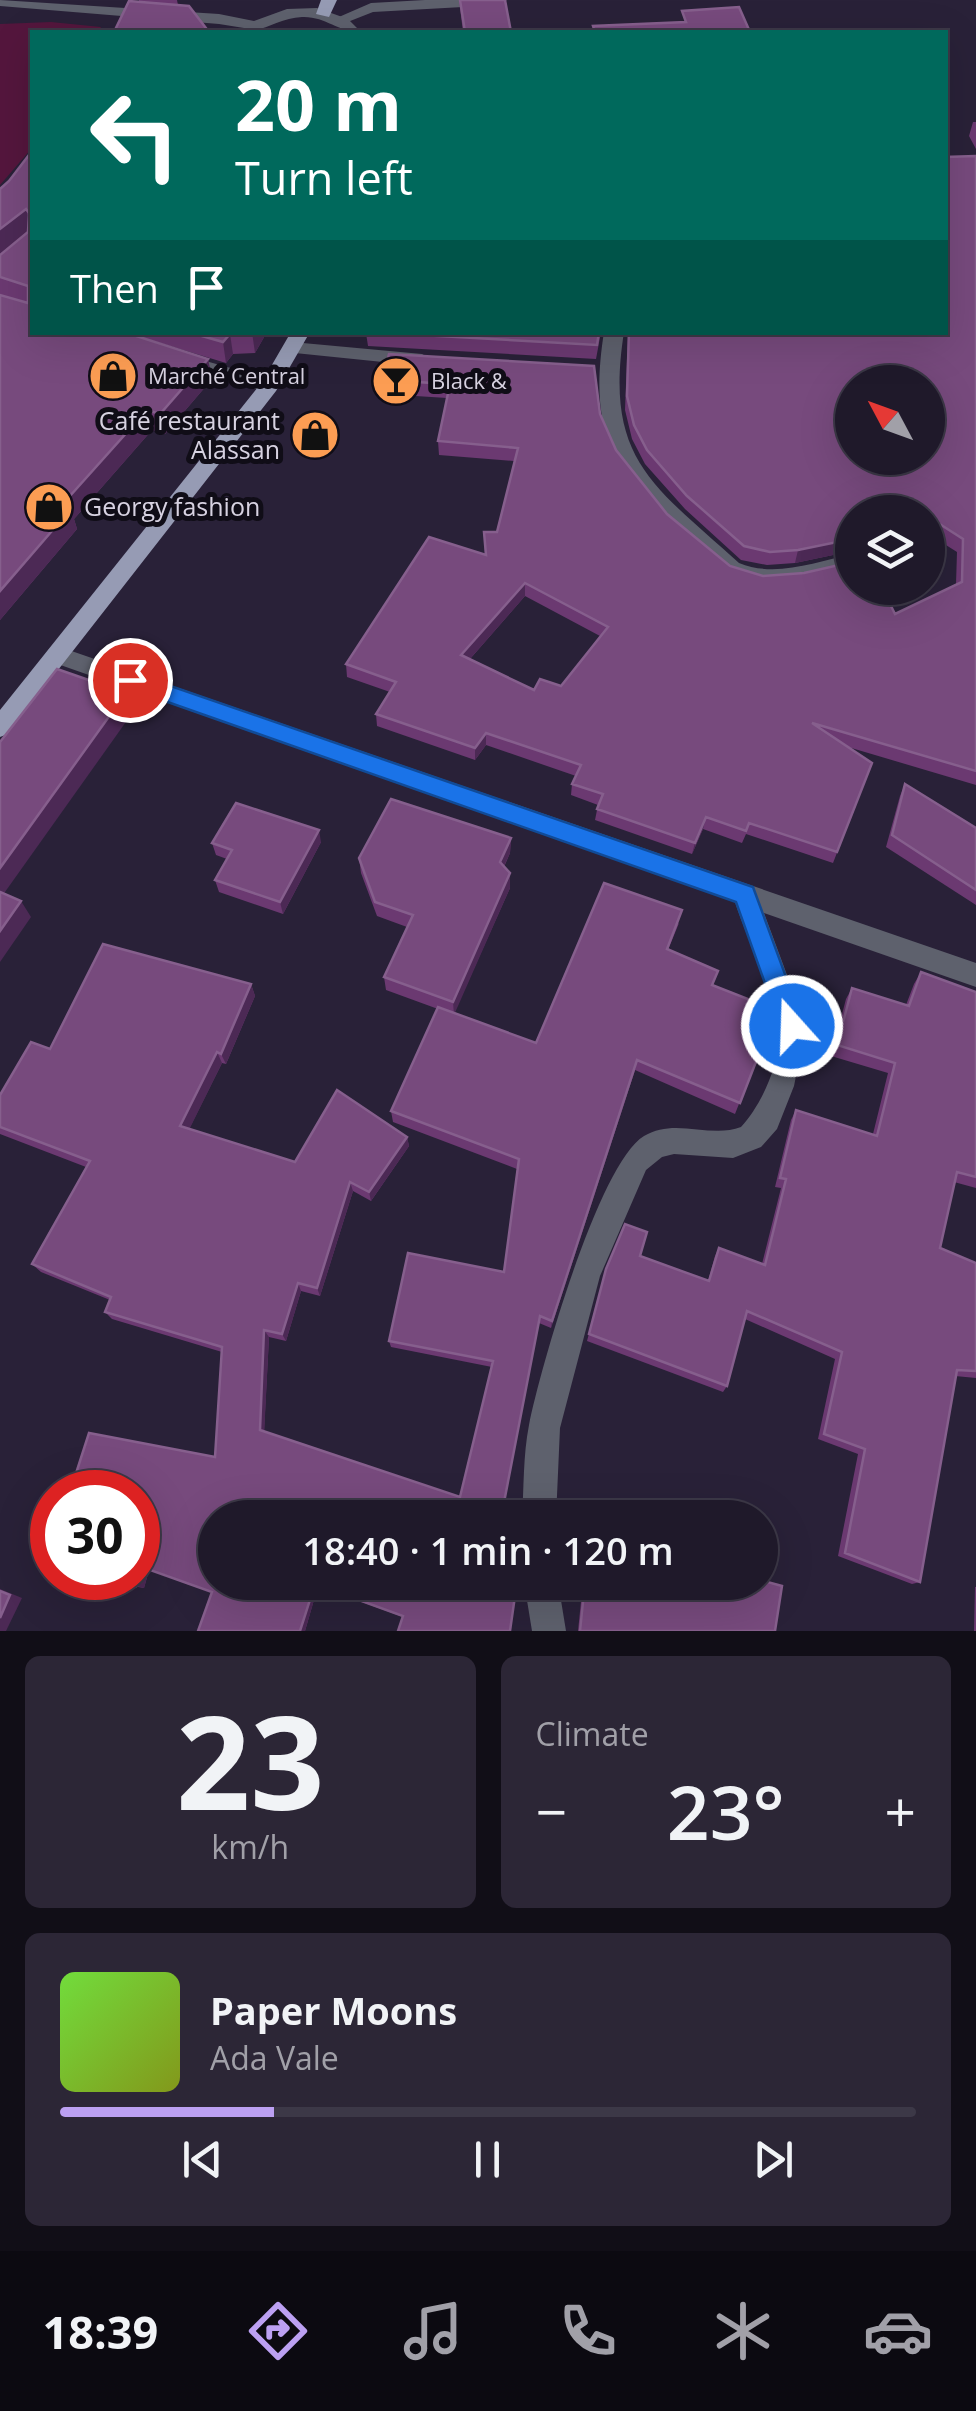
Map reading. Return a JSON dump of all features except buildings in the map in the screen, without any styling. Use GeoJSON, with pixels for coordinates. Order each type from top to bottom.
{"type":"FeatureCollection","features":[{"type":"Feature","properties":{"kind":"main road"},"geometry":{"type":"LineString","coordinates":[[0,727],[269,386],[296,340]]}},
{"type":"Feature","properties":{"kind":"street"},"geometry":{"type":"LineString","coordinates":[[0,1],[219,18],[252,29],[288,14],[498,0]]}},
{"type":"Feature","properties":{"kind":"street"},"geometry":{"type":"LineString","coordinates":[[331,11],[351,30]]}},
{"type":"Feature","properties":{"kind":"street"},"geometry":{"type":"LineString","coordinates":[[613,335],[596,370],[624,461],[648,494],[730,569],[760,580],[835,565]]}},
{"type":"Feature","properties":{"kind":"street"},"geometry":{"type":"LineString","coordinates":[[296,340],[453,362]]}},
{"type":"Feature","properties":{"kind":"street"},"geometry":{"type":"LineString","coordinates":[[160,354],[269,386]]}},
{"type":"Feature","properties":{"kind":"street"},"geometry":{"type":"LineString","coordinates":[[57,655],[976,975]]}},
{"type":"Feature","properties":{"kind":"street"},"geometry":{"type":"LineString","coordinates":[[540,1500],[544,1428],[585,1274],[636,1160],[648,1145],[665,1140],[728,1144],[755,1138],[771,1117],[792,1041],[792,1026],[745,895]]}},
{"type":"Feature","properties":{"kind":"street"},"geometry":{"type":"LineString","coordinates":[[544,1600],[549,1631]]}},
{"type":"Feature","properties":{"kind":"shaded area"},"geometry":{"type":"Polygon","coordinates":[[[51,22],[101,27],[30,30],[30,150],[0,185],[0,24],[51,22]]]}},
{"type":"Feature","properties":{"kind":"place","name":"Marché Central"},"geometry":{"type":"Point","coordinates":[113,376]}},
{"type":"Feature","properties":{"kind":"place","name":"Black &"},"geometry":{"type":"Point","coordinates":[396,381]}},
{"type":"Feature","properties":{"kind":"place","name":"Café restaurant Alassan"},"geometry":{"type":"Point","coordinates":[315,435]}},
{"type":"Feature","properties":{"kind":"place","name":"Georgy fashion"},"geometry":{"type":"Point","coordinates":[49,507]}},
{"type":"Feature","properties":{"kind":"route"},"geometry":{"type":"LineString","coordinates":[[130,680],[745,895],[792,1026]]}}]}
